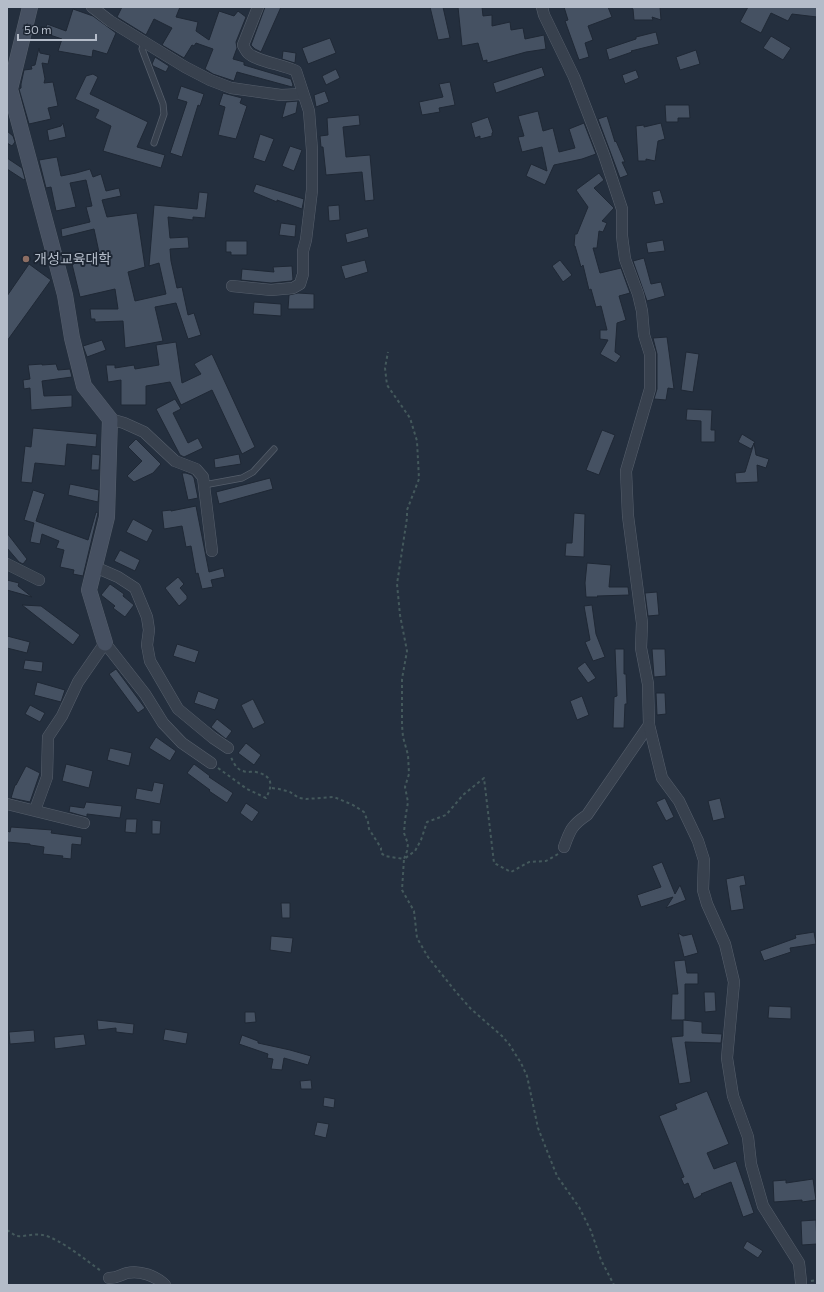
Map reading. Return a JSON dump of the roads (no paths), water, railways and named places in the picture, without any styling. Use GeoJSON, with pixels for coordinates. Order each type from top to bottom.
{"type":"FeatureCollection","features":[{"type":"Feature","properties":{"kind":"street"},"geometry":{"type":"LineString","coordinates":[[30,7],[8,89],[65,295],[72,338],[84,386],[110,419],[108,517],[89,590],[105,643],[146,694],[163,723],[182,743],[211,762]]}},
{"type":"Feature","properties":{"kind":"street"},"geometry":{"type":"LineString","coordinates":[[92,7],[110,21],[185,67],[210,80],[231,88],[281,95],[303,94]]}},
{"type":"Feature","properties":{"kind":"street"},"geometry":{"type":"LineString","coordinates":[[232,286],[271,290],[293,288],[300,284],[303,274],[303,251],[306,240],[312,190],[312,150],[309,111],[296,70],[264,61],[248,53],[243,45],[258,7]]}},
{"type":"Feature","properties":{"kind":"street"},"geometry":{"type":"LineString","coordinates":[[542,7],[544,15],[574,77],[604,155],[622,209],[624,259],[638,294],[642,311],[644,335],[650,354],[650,389],[626,471],[628,516],[642,623],[641,648],[648,684],[649,725],[662,778],[679,801],[698,841],[704,860],[703,890],[707,904],[725,944],[734,982],[727,1058],[733,1096],[748,1137],[751,1164],[763,1206],[799,1263],[801,1282]]}},
{"type":"Feature","properties":{"kind":"street"},"geometry":{"type":"LineString","coordinates":[[110,419],[124,422],[144,432],[176,461],[196,469],[203,477],[212,551]]}},
{"type":"Feature","properties":{"kind":"street"},"geometry":{"type":"LineString","coordinates":[[7,564],[39,580]]}},
{"type":"Feature","properties":{"kind":"street"},"geometry":{"type":"LineString","coordinates":[[95,567],[118,577],[135,588],[147,617],[149,630],[147,645],[150,661],[178,709],[213,738],[228,748]]}},
{"type":"Feature","properties":{"kind":"street"},"geometry":{"type":"LineString","coordinates":[[35,810],[47,777],[48,737],[62,716],[78,682],[105,643]]}},
{"type":"Feature","properties":{"kind":"street"},"geometry":{"type":"LineString","coordinates":[[564,847],[568,834],[575,823],[587,815],[649,725]]}},
{"type":"Feature","properties":{"kind":"street"},"geometry":{"type":"LineString","coordinates":[[7,804],[84,823]]}},
{"type":"Feature","properties":{"kind":"street"},"geometry":{"type":"LineString","coordinates":[[109,1278],[116,1278],[126,1273],[137,1271],[156,1277],[165,1285]]}},
{"type":"Feature","properties":{"kind":"lane"},"geometry":{"type":"LineString","coordinates":[[145,42],[142,49],[163,104],[164,114],[154,143]]}},
{"type":"Feature","properties":{"kind":"lane"},"geometry":{"type":"LineString","coordinates":[[204,485],[242,478],[253,472],[274,449]]}},
{"type":"Feature","properties":{"kind":"place","name":"개성교육대학"},"geometry":{"type":"Point","coordinates":[26,259]}}]}
